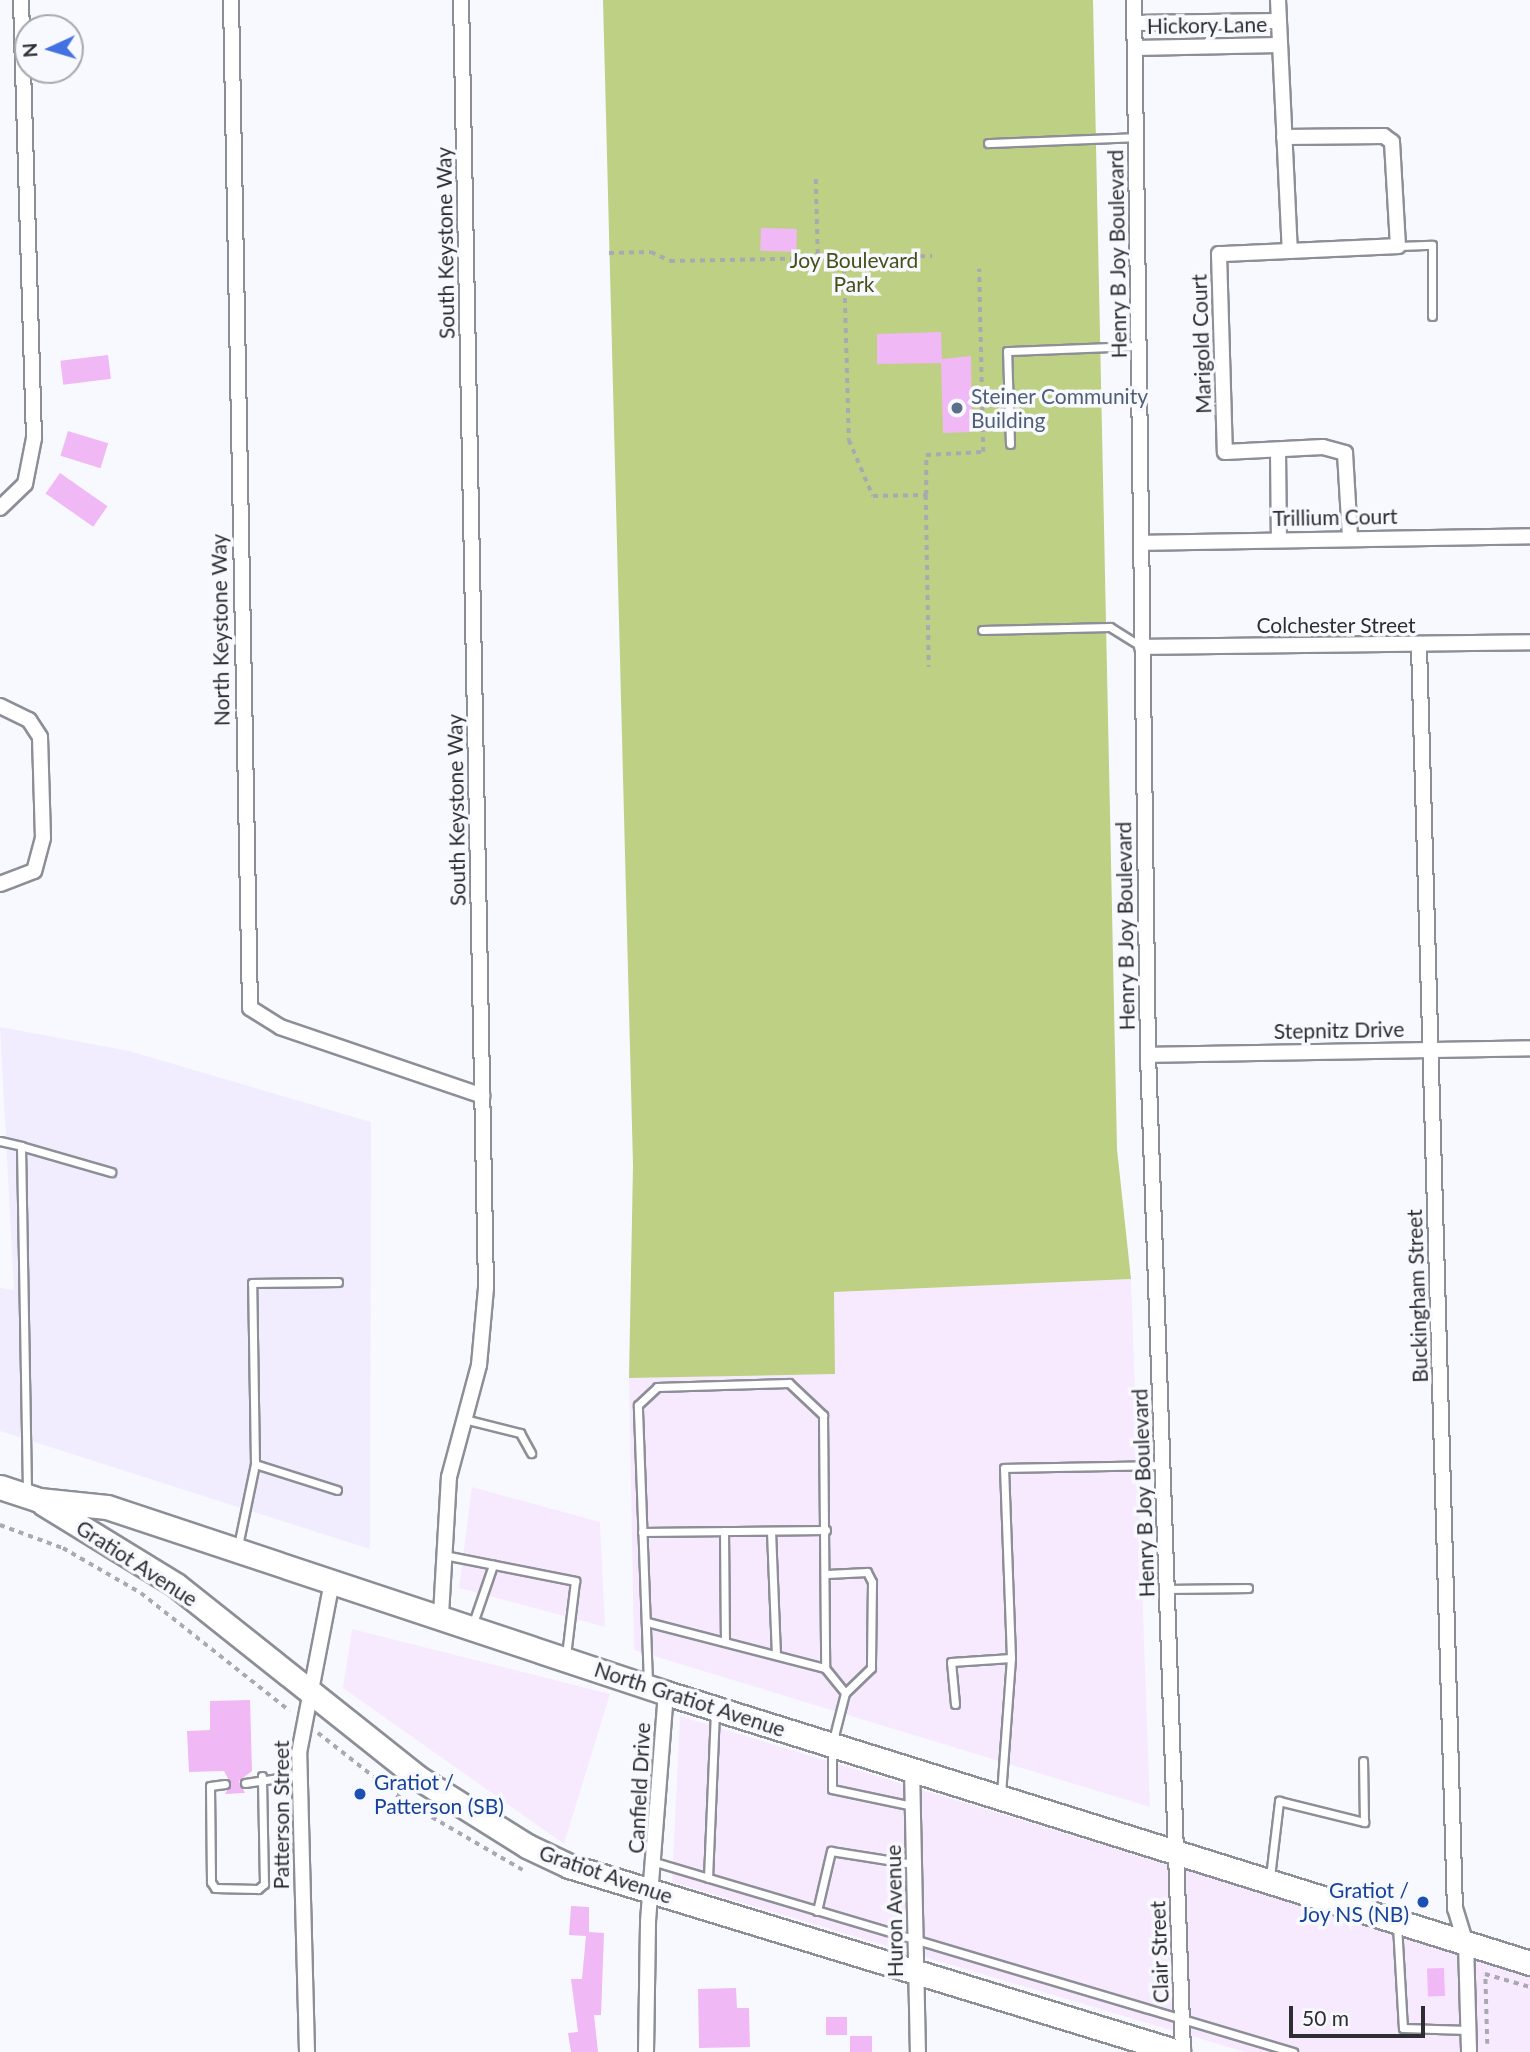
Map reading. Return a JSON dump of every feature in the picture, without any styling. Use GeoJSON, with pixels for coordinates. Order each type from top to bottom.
{"type":"FeatureCollection","features":[{"type":"Feature","properties":{"kind":"main road","name":"North Gratiot Avenue"},"geometry":{"type":"LineString","coordinates":[[0,1488],[32,1498],[107,1507],[332,1582],[441,1615],[657,1690],[1530,1963]]}},
{"type":"Feature","properties":{"kind":"main road","name":"Gratiot Avenue"},"geometry":{"type":"LineString","coordinates":[[32,1498],[176,1585],[417,1777],[527,1846],[653,1892],[1181,2052]]}},
{"type":"Feature","properties":{"kind":"street"},"geometry":{"type":"LineString","coordinates":[[6,504],[29,474],[34,438],[21,0]]}},
{"type":"Feature","properties":{"kind":"street","name":"North Keystone Way"},"geometry":{"type":"LineString","coordinates":[[231,0],[250,1008],[280,1027],[483,1096]]}},
{"type":"Feature","properties":{"kind":"street","name":"South Keystone Way"},"geometry":{"type":"LineString","coordinates":[[441,1615],[449,1477],[484,1320],[483,1096],[461,0]]}},
{"type":"Feature","properties":{"kind":"street","name":"Henry B Joy Boulevard"},"geometry":{"type":"LineString","coordinates":[[1134,0],[1148,1055],[1176,1851]]}},
{"type":"Feature","properties":{"kind":"street"},"geometry":{"type":"LineString","coordinates":[[1278,0],[1290,251]]}},
{"type":"Feature","properties":{"kind":"street","name":"Hickory Lane"},"geometry":{"type":"LineString","coordinates":[[1135,23],[1279,21]]}},
{"type":"Feature","properties":{"kind":"street","name":"Hickory Lane"},"geometry":{"type":"LineString","coordinates":[[1135,48],[1279,45]]}},
{"type":"Feature","properties":{"kind":"street"},"geometry":{"type":"LineString","coordinates":[[1284,137],[1384,136],[1392,142],[1398,246]]}},
{"type":"Feature","properties":{"kind":"street","name":"Marigold Court"},"geometry":{"type":"LineString","coordinates":[[1350,537],[1345,453],[1323,447],[1226,452],[1220,254],[1398,246]]}},
{"type":"Feature","properties":{"kind":"street"},"geometry":{"type":"LineString","coordinates":[[1278,450],[1279,539]]}},
{"type":"Feature","properties":{"kind":"street","name":"Trillium Court"},"geometry":{"type":"LineString","coordinates":[[1141,543],[1350,537],[1530,536]]}},
{"type":"Feature","properties":{"kind":"street","name":"Colchester Street"},"geometry":{"type":"LineString","coordinates":[[1142,647],[1419,646],[1530,642]]}},
{"type":"Feature","properties":{"kind":"street","name":"Buckingham Street"},"geometry":{"type":"LineString","coordinates":[[1419,646],[1455,1908],[1466,1943],[1469,2052]]}},
{"type":"Feature","properties":{"kind":"street"},"geometry":{"type":"LineString","coordinates":[[0,706],[29,720],[40,737],[43,838],[34,871],[0,884]]}},
{"type":"Feature","properties":{"kind":"street","name":"Stepnitz Drive"},"geometry":{"type":"LineString","coordinates":[[1148,1055],[1530,1048]]}},
{"type":"Feature","properties":{"kind":"street","name":"Patterson Street"},"geometry":{"type":"LineString","coordinates":[[307,2052],[300,1774],[303,1721],[332,1582]]}},
{"type":"Feature","properties":{"kind":"street","name":"Canfield Drive"},"geometry":{"type":"LineString","coordinates":[[646,2052],[655,1862],[657,1690]]}},
{"type":"Feature","properties":{"kind":"street","name":"Huron Avenue"},"geometry":{"type":"LineString","coordinates":[[912,1769],[918,2052]]}},
{"type":"Feature","properties":{"kind":"street","name":"Clair Street"},"geometry":{"type":"LineString","coordinates":[[1176,1851],[1181,2052]]}},
{"type":"Feature","properties":{"kind":"lane"},"geometry":{"type":"LineString","coordinates":[[988,142],[1136,137]]}},
{"type":"Feature","properties":{"kind":"lane"},"geometry":{"type":"LineString","coordinates":[[1398,246],[1432,245],[1432,316]]}},
{"type":"Feature","properties":{"kind":"lane"},"geometry":{"type":"LineString","coordinates":[[1010,444],[1007,351],[1139,346]]}},
{"type":"Feature","properties":{"kind":"lane"},"geometry":{"type":"LineString","coordinates":[[982,630],[1110,627],[1142,647]]}},
{"type":"Feature","properties":{"kind":"lane"},"geometry":{"type":"LineString","coordinates":[[0,1141],[111,1172]]}},
{"type":"Feature","properties":{"kind":"lane"},"geometry":{"type":"LineString","coordinates":[[21,1146],[32,1498]]}},
{"type":"Feature","properties":{"kind":"lane"},"geometry":{"type":"LineString","coordinates":[[237,1550],[255,1464],[252,1283],[338,1282]]}},
{"type":"Feature","properties":{"kind":"lane"},"geometry":{"type":"LineString","coordinates":[[657,1690],[647,1622],[638,1405],[657,1387],[789,1383],[823,1415],[827,1574],[825,1668]]}},
{"type":"Feature","properties":{"kind":"lane"},"geometry":{"type":"LineString","coordinates":[[464,1419],[520,1433],[531,1452]]}},
{"type":"Feature","properties":{"kind":"lane"},"geometry":{"type":"LineString","coordinates":[[255,1464],[337,1490]]}},
{"type":"Feature","properties":{"kind":"lane"},"geometry":{"type":"LineString","coordinates":[[1001,1796],[1011,1658],[1004,1468],[1163,1465]]}},
{"type":"Feature","properties":{"kind":"lane"},"geometry":{"type":"LineString","coordinates":[[642,1532],[826,1530]]}},
{"type":"Feature","properties":{"kind":"lane"},"geometry":{"type":"LineString","coordinates":[[724,1531],[725,1642]]}},
{"type":"Feature","properties":{"kind":"lane"},"geometry":{"type":"LineString","coordinates":[[771,1531],[776,1655]]}},
{"type":"Feature","properties":{"kind":"lane"},"geometry":{"type":"LineString","coordinates":[[444,1555],[575,1581],[565,1659]]}},
{"type":"Feature","properties":{"kind":"lane"},"geometry":{"type":"LineString","coordinates":[[472,1626],[493,1565]]}},
{"type":"Feature","properties":{"kind":"lane"},"geometry":{"type":"LineString","coordinates":[[827,1574],[867,1572],[872,1582],[871,1668],[845,1693],[832,1744],[832,1789],[913,1806]]}},
{"type":"Feature","properties":{"kind":"lane"},"geometry":{"type":"LineString","coordinates":[[1168,1589],[1248,1588]]}},
{"type":"Feature","properties":{"kind":"lane"},"geometry":{"type":"LineString","coordinates":[[647,1622],[825,1668],[845,1693]]}},
{"type":"Feature","properties":{"kind":"lane"},"geometry":{"type":"LineString","coordinates":[[955,1704],[951,1662],[1011,1658]]}},
{"type":"Feature","properties":{"kind":"lane"},"geometry":{"type":"LineString","coordinates":[[708,1878],[715,1708]]}},
{"type":"Feature","properties":{"kind":"lane"},"geometry":{"type":"LineString","coordinates":[[1269,1881],[1279,1801],[1364,1822],[1363,1761]]}},
{"type":"Feature","properties":{"kind":"lane"},"geometry":{"type":"LineString","coordinates":[[245,1783],[262,1776],[300,1774]]}},
{"type":"Feature","properties":{"kind":"lane"},"geometry":{"type":"LineString","coordinates":[[225,1784],[211,1786],[211,1882],[215,1888],[258,1889],[264,1884],[262,1776]]}},
{"type":"Feature","properties":{"kind":"lane"},"geometry":{"type":"LineString","coordinates":[[817,1911],[831,1851],[914,1864]]}},
{"type":"Feature","properties":{"kind":"lane"},"geometry":{"type":"LineString","coordinates":[[655,1862],[1293,2052]]}},
{"type":"Feature","properties":{"kind":"lane"},"geometry":{"type":"LineString","coordinates":[[1389,1918],[1403,2028],[1468,2030]]}},
{"type":"Feature","properties":{"kind":"path"},"geometry":{"type":"LineString","coordinates":[[816,179],[818,258]]}},
{"type":"Feature","properties":{"kind":"path"},"geometry":{"type":"LineString","coordinates":[[609,253],[651,252],[670,261],[932,256]]}},
{"type":"Feature","properties":{"kind":"path"},"geometry":{"type":"LineString","coordinates":[[844,258],[849,440],[860,477],[873,496],[926,495]]}},
{"type":"Feature","properties":{"kind":"path"},"geometry":{"type":"LineString","coordinates":[[929,667],[926,455],[983,452],[979,269]]}},
{"type":"Feature","properties":{"kind":"path"},"geometry":{"type":"LineString","coordinates":[[0,1525],[63,1548],[141,1593],[406,1802],[523,1870]]}},
{"type":"Feature","properties":{"kind":"path"},"geometry":{"type":"LineString","coordinates":[[1487,2052],[1485,1974],[1530,1987]]}},
{"type":"Feature","properties":{"kind":"shaded area"},"geometry":{"type":"Polygon","coordinates":[[[0,1027],[129,1051],[371,1122],[370,1549],[0,1431],[0,1288],[14,1290],[0,1027]]]}},
{"type":"Feature","properties":{"kind":"shaded area"},"geometry":{"type":"Polygon","coordinates":[[[1131,1279],[1150,1807],[634,1650],[629,1378],[835,1373],[833,1292],[1131,1279]]]}},
{"type":"Feature","properties":{"kind":"shaded area"},"geometry":{"type":"Polygon","coordinates":[[[472,1487],[600,1522],[605,1627],[459,1588],[472,1487]]]}},
{"type":"Feature","properties":{"kind":"shaded area"},"geometry":{"type":"Polygon","coordinates":[[[352,1629],[610,1694],[564,1844],[343,1688],[352,1629]]]}},
{"type":"Feature","properties":{"kind":"shaded area"},"geometry":{"type":"Polygon","coordinates":[[[680,1716],[1530,1975],[1530,2052],[1245,2052],[672,1882],[680,1716]]]}},
{"type":"Feature","properties":{"kind":"green space","name":"Joy Boulevard Park"},"geometry":{"type":"Polygon","coordinates":[[[603,0],[1093,0],[1117,1149],[1131,1279],[834,1292],[835,1374],[629,1378],[633,1165],[603,0]]]}},
{"type":"Feature","properties":{"kind":"building"},"geometry":{"type":"Polygon","coordinates":[[[761,228],[797,229],[796,252],[760,251],[761,228]]]}},
{"type":"Feature","properties":{"kind":"building"},"geometry":{"type":"Polygon","coordinates":[[[941,332],[942,359],[971,356],[972,432],[943,433],[941,363],[877,364],[877,334],[941,332]]]}},
{"type":"Feature","properties":{"kind":"building"},"geometry":{"type":"Polygon","coordinates":[[[108,355],[111,379],[63,385],[60,361],[108,355]]]}},
{"type":"Feature","properties":{"kind":"building"},"geometry":{"type":"Polygon","coordinates":[[[68,431],[108,443],[101,468],[60,456],[68,431]]]}},
{"type":"Feature","properties":{"kind":"building"},"geometry":{"type":"Polygon","coordinates":[[[60,473],[108,506],[93,527],[46,493],[60,473]]]}},
{"type":"Feature","properties":{"kind":"building"},"geometry":{"type":"Polygon","coordinates":[[[250,1700],[252,1771],[239,1781],[245,1793],[225,1794],[231,1784],[224,1771],[189,1772],[187,1731],[210,1730],[210,1701],[250,1700]]]}},
{"type":"Feature","properties":{"kind":"building"},"geometry":{"type":"Polygon","coordinates":[[[571,1906],[589,1907],[589,1932],[604,1933],[601,2015],[594,2015],[598,2052],[571,2052],[568,2033],[578,2032],[571,1979],[582,1979],[586,1936],[569,1935],[571,1906]]]}},
{"type":"Feature","properties":{"kind":"building"},"geometry":{"type":"Polygon","coordinates":[[[1444,1968],[1445,1996],[1428,1997],[1427,1969],[1444,1968]]]}},
{"type":"Feature","properties":{"kind":"building"},"geometry":{"type":"Polygon","coordinates":[[[736,1988],[737,2008],[749,2008],[750,2047],[699,2048],[698,1989],[736,1988]]]}},
{"type":"Feature","properties":{"kind":"building"},"geometry":{"type":"Polygon","coordinates":[[[826,2017],[847,2017],[847,2035],[826,2035],[826,2017]]]}},
{"type":"Feature","properties":{"kind":"building"},"geometry":{"type":"Polygon","coordinates":[[[850,2036],[872,2036],[872,2052],[850,2052],[850,2036]]]}},
{"type":"Feature","properties":{"kind":"place","name":"Steiner Community Building"},"geometry":{"type":"Point","coordinates":[957,408]}},
{"type":"Feature","properties":{"kind":"place","name":"Gratiot / Patterson (SB)"},"geometry":{"type":"Point","coordinates":[360,1794]}},
{"type":"Feature","properties":{"kind":"place","name":"Gratiot / Joy NS (NB)"},"geometry":{"type":"Point","coordinates":[1423,1902]}}]}
